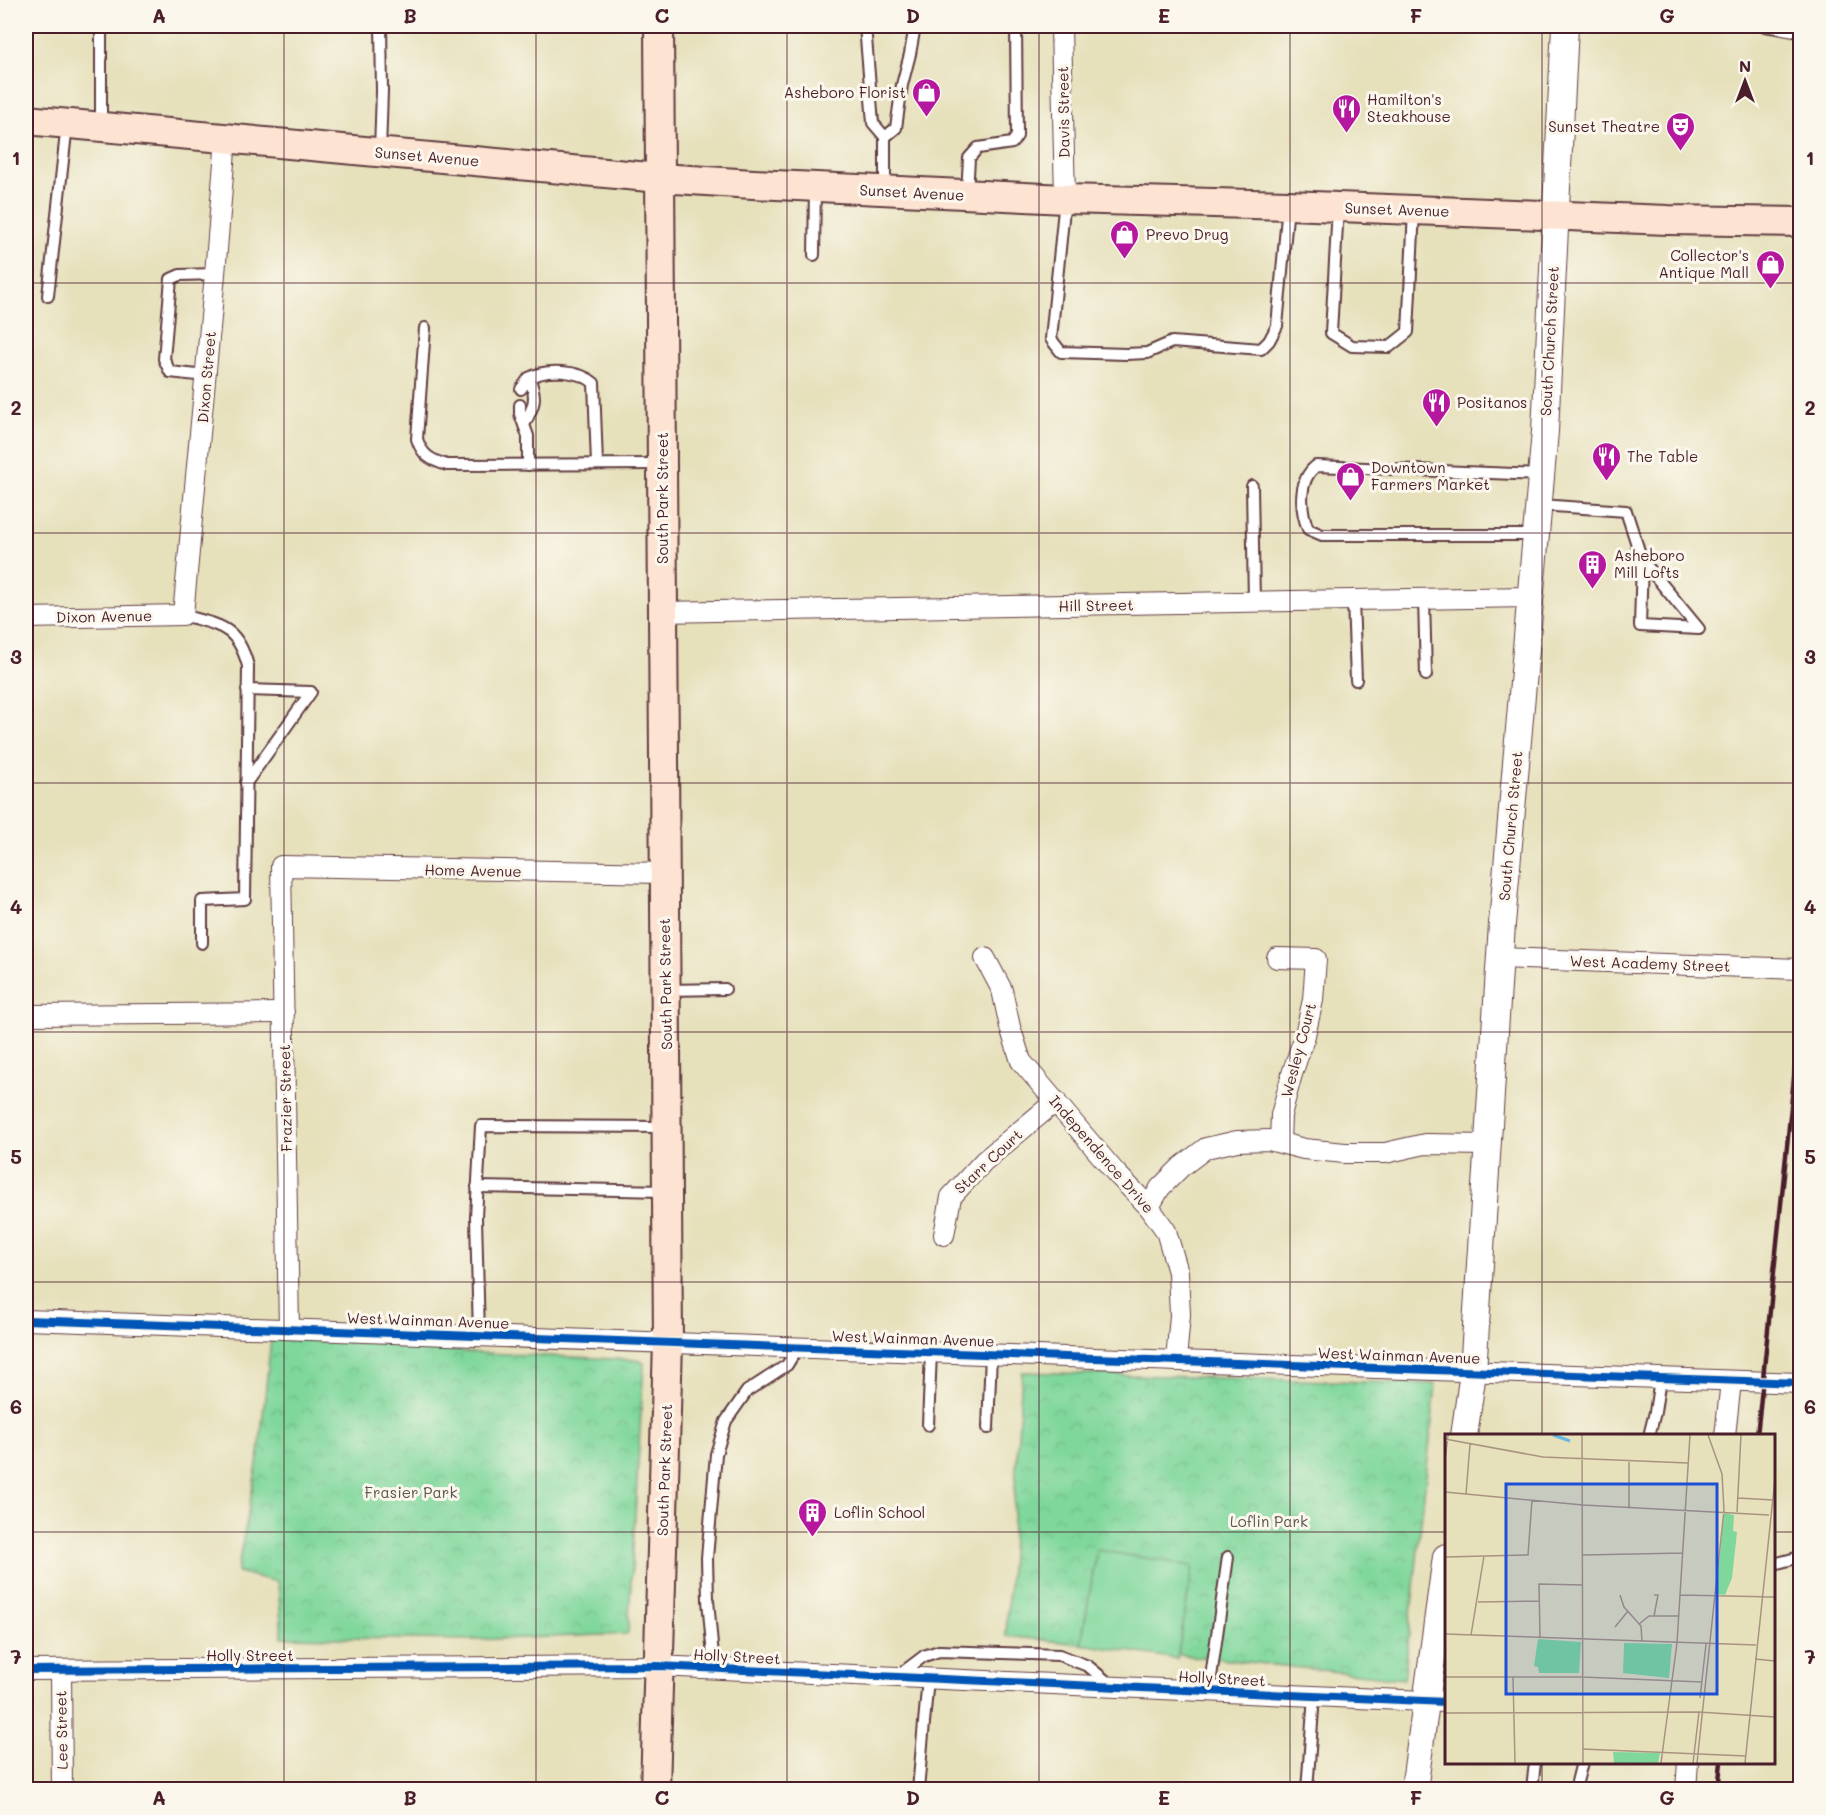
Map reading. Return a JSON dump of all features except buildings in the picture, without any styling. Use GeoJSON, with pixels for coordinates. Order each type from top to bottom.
{"type":"FeatureCollection","features":[{"type":"Feature","properties":{"kind":"main road","name":"South Park Street"},"geometry":{"type":"LineString","coordinates":[[655,1790],[668,1342],[659,26]]}},
{"type":"Feature","properties":{"kind":"main road","name":"Sunset Avenue"},"geometry":{"type":"LineString","coordinates":[[26,120],[660,178],[816,188],[1065,199],[1800,222]]}},
{"type":"Feature","properties":{"kind":"street","name":"Davis Street"},"geometry":{"type":"LineString","coordinates":[[1061,26],[1065,199]]}},
{"type":"Feature","properties":{"kind":"street","name":"South Church Street"},"geometry":{"type":"LineString","coordinates":[[1464,1434],[1473,1372],[1500,958],[1539,504],[1565,26]]}},
{"type":"Feature","properties":{"kind":"street","name":"Dixon Street"},"geometry":{"type":"LineString","coordinates":[[183,615],[226,138]]}},
{"type":"Feature","properties":{"kind":"street","name":"Hill Street"},"geometry":{"type":"LineString","coordinates":[[662,612],[1530,597]]}},
{"type":"Feature","properties":{"kind":"street","name":"Dixon Avenue"},"geometry":{"type":"LineString","coordinates":[[26,618],[183,615]]}},
{"type":"Feature","properties":{"kind":"street","name":"Home Avenue"},"geometry":{"type":"LineString","coordinates":[[281,866],[664,873]]}},
{"type":"Feature","properties":{"kind":"street","name":"Frazier Street"},"geometry":{"type":"LineString","coordinates":[[281,866],[289,1329]]}},
{"type":"Feature","properties":{"kind":"street","name":"Independence Drive"},"geometry":{"type":"LineString","coordinates":[[985,958],[1002,990],[1010,1027],[1021,1061],[1115,1172],[1149,1207],[1166,1231],[1178,1272],[1180,1315],[1176,1361]]}},
{"type":"Feature","properties":{"kind":"street","name":"Wesley Court"},"geometry":{"type":"LineString","coordinates":[[1277,958],[1317,959],[1313,1000],[1305,1035],[1281,1115],[1280,1142]]}},
{"type":"Feature","properties":{"kind":"street","name":"West Academy Street"},"geometry":{"type":"LineString","coordinates":[[1500,958],[1800,969]]}},
{"type":"Feature","properties":{"kind":"street"},"geometry":{"type":"LineString","coordinates":[[26,1015],[284,1013]]}},
{"type":"Feature","properties":{"kind":"street","name":"Starr Court"},"geometry":{"type":"LineString","coordinates":[[944,1235],[951,1197],[984,1161],[1056,1101]]}},
{"type":"Feature","properties":{"kind":"street"},"geometry":{"type":"LineString","coordinates":[[1149,1207],[1160,1188],[1180,1167],[1206,1148],[1237,1141],[1269,1140],[1304,1149],[1346,1153],[1385,1153],[1425,1144],[1488,1145]]}},
{"type":"Feature","properties":{"kind":"street","name":"West Wainman Avenue"},"geometry":{"type":"LineString","coordinates":[[26,1320],[1800,1383]]}},
{"type":"Feature","properties":{"kind":"street"},"geometry":{"type":"LineString","coordinates":[[1725,1434],[1731,1381]]}},
{"type":"Feature","properties":{"kind":"street"},"geometry":{"type":"LineString","coordinates":[[1414,1790],[1436,1702],[1445,1576]]}},
{"type":"Feature","properties":{"kind":"street","name":"Holly Street"},"geometry":{"type":"LineString","coordinates":[[26,1670],[658,1666],[1436,1702]]}},
{"type":"Feature","properties":{"kind":"street","name":"Lee Street"},"geometry":{"type":"LineString","coordinates":[[61,1670],[62,1790]]}},
{"type":"Feature","properties":{"kind":"street"},"geometry":{"type":"LineString","coordinates":[[1686,1790],[1689,1764]]}},
{"type":"Feature","properties":{"kind":"lane"},"geometry":{"type":"LineString","coordinates":[[101,26],[101,126]]}},
{"type":"Feature","properties":{"kind":"lane"},"geometry":{"type":"LineString","coordinates":[[380,152],[381,26]]}},
{"type":"Feature","properties":{"kind":"lane"},"geometry":{"type":"LineString","coordinates":[[865,26],[873,123],[885,137],[885,191]]}},
{"type":"Feature","properties":{"kind":"lane"},"geometry":{"type":"LineString","coordinates":[[885,137],[896,128],[902,84],[915,26]]}},
{"type":"Feature","properties":{"kind":"lane"},"geometry":{"type":"LineString","coordinates":[[967,195],[969,158],[978,148],[1012,143],[1017,136],[1016,26]]}},
{"type":"Feature","properties":{"kind":"lane"},"geometry":{"type":"LineString","coordinates":[[1765,26],[1800,32]]}},
{"type":"Feature","properties":{"kind":"lane"},"geometry":{"type":"LineString","coordinates":[[48,296],[67,124]]}},
{"type":"Feature","properties":{"kind":"lane"},"geometry":{"type":"LineString","coordinates":[[814,255],[816,188]]}},
{"type":"Feature","properties":{"kind":"lane"},"geometry":{"type":"LineString","coordinates":[[1065,199],[1051,339],[1061,352],[1126,354],[1147,353],[1173,342],[1261,350],[1277,326],[1288,205]]}},
{"type":"Feature","properties":{"kind":"lane"},"geometry":{"type":"LineString","coordinates":[[1338,207],[1331,333],[1352,346],[1389,347],[1408,332],[1414,210]]}},
{"type":"Feature","properties":{"kind":"lane"},"geometry":{"type":"LineString","coordinates":[[206,376],[170,372],[164,359],[171,279],[180,275],[215,274]]}},
{"type":"Feature","properties":{"kind":"lane"},"geometry":{"type":"LineString","coordinates":[[425,328],[416,430],[419,448],[433,461],[447,465],[662,464]]}},
{"type":"Feature","properties":{"kind":"lane"},"geometry":{"type":"LineString","coordinates":[[520,389],[529,378],[537,373],[552,371],[589,379],[594,383],[597,464]]}},
{"type":"Feature","properties":{"kind":"lane"},"geometry":{"type":"LineString","coordinates":[[524,424],[534,406],[534,390],[529,378]]}},
{"type":"Feature","properties":{"kind":"lane"},"geometry":{"type":"LineString","coordinates":[[520,405],[520,414],[528,436],[528,465]]}},
{"type":"Feature","properties":{"kind":"lane"},"geometry":{"type":"LineString","coordinates":[[1536,535],[1322,535],[1308,529],[1303,516],[1302,499],[1304,481],[1309,471],[1316,466],[1541,475]]}},
{"type":"Feature","properties":{"kind":"lane"},"geometry":{"type":"LineString","coordinates":[[1252,486],[1254,602]]}},
{"type":"Feature","properties":{"kind":"lane"},"geometry":{"type":"LineString","coordinates":[[1539,504],[1626,511],[1642,560],[1640,626],[1699,629],[1642,560]]}},
{"type":"Feature","properties":{"kind":"lane"},"geometry":{"type":"LineString","coordinates":[[1424,598],[1426,675]]}},
{"type":"Feature","properties":{"kind":"lane"},"geometry":{"type":"LineString","coordinates":[[1353,600],[1356,680]]}},
{"type":"Feature","properties":{"kind":"lane"},"geometry":{"type":"LineString","coordinates":[[183,615],[223,627],[235,636],[243,648],[248,666],[245,899],[202,901],[202,943]]}},
{"type":"Feature","properties":{"kind":"lane"},"geometry":{"type":"LineString","coordinates":[[246,783],[311,692],[247,690]]}},
{"type":"Feature","properties":{"kind":"lane"},"geometry":{"type":"LineString","coordinates":[[666,990],[725,989]]}},
{"type":"Feature","properties":{"kind":"lane"},"geometry":{"type":"LineString","coordinates":[[479,1336],[476,1219],[481,1126],[667,1127]]}},
{"type":"Feature","properties":{"kind":"lane"},"geometry":{"type":"LineString","coordinates":[[477,1187],[668,1191]]}},
{"type":"Feature","properties":{"kind":"lane"},"geometry":{"type":"LineString","coordinates":[[714,1668],[707,1558],[716,1454],[726,1421],[747,1391],[787,1365],[798,1347]]}},
{"type":"Feature","properties":{"kind":"lane"},"geometry":{"type":"LineString","coordinates":[[928,1425],[931,1352]]}},
{"type":"Feature","properties":{"kind":"lane"},"geometry":{"type":"LineString","coordinates":[[988,1428],[991,1354]]}},
{"type":"Feature","properties":{"kind":"lane"},"geometry":{"type":"LineString","coordinates":[[1650,1434],[1659,1378]]}},
{"type":"Feature","properties":{"kind":"lane"},"geometry":{"type":"LineString","coordinates":[[1209,1691],[1228,1557]]}},
{"type":"Feature","properties":{"kind":"lane"},"geometry":{"type":"LineString","coordinates":[[1775,1563],[1800,1557]]}},
{"type":"Feature","properties":{"kind":"lane"},"geometry":{"type":"LineString","coordinates":[[896,1677],[924,1656],[939,1651],[1059,1655],[1088,1666],[1113,1687]]}},
{"type":"Feature","properties":{"kind":"lane"},"geometry":{"type":"LineString","coordinates":[[918,1790],[928,1678]]}},
{"type":"Feature","properties":{"kind":"lane"},"geometry":{"type":"LineString","coordinates":[[1307,1790],[1314,1696]]}},
{"type":"Feature","properties":{"kind":"lane"},"geometry":{"type":"LineString","coordinates":[[1532,1790],[1535,1764]]}},
{"type":"Feature","properties":{"kind":"lane"},"geometry":{"type":"LineString","coordinates":[[1575,1790],[1582,1764]]}},
{"type":"Feature","properties":{"kind":"green space","name":"Frasier Park"},"geometry":{"type":"Polygon","coordinates":[[[271,1338],[460,1346],[462,1352],[637,1360],[644,1363],[628,1634],[469,1640],[282,1637],[278,1582],[237,1572],[259,1454],[271,1338]]]}},
{"type":"Feature","properties":{"kind":"green space","name":"Loflin Park"},"geometry":{"type":"Polygon","coordinates":[[[1022,1372],[1436,1384],[1404,1679],[1006,1636],[1022,1372]]]}},
{"type":"Feature","properties":{"kind":"green space"},"geometry":{"type":"Polygon","coordinates":[[[1097,1550],[1193,1566],[1177,1659],[1081,1644],[1097,1550]]]}},
{"type":"Feature","properties":{"kind":"railway"},"geometry":{"type":"LineString","coordinates":[[1757,1434],[1800,1020]]}},
{"type":"Feature","properties":{"kind":"railway"},"geometry":{"type":"LineString","coordinates":[[1718,1790],[1721,1764]]}},
{"type":"Feature","properties":{"kind":"cycle path"},"geometry":{"type":"LineString","coordinates":[[26,1320],[1800,1383]]}},
{"type":"Feature","properties":{"kind":"cycle path"},"geometry":{"type":"LineString","coordinates":[[26,1670],[658,1666],[1445,1702]]}},
{"type":"Feature","properties":{"kind":"place","name":"Asheboro Florist"},"geometry":{"type":"Point","coordinates":[927,118]}},
{"type":"Feature","properties":{"kind":"place","name":"Hamilton's Steakhouse"},"geometry":{"type":"Point","coordinates":[1346,134]}},
{"type":"Feature","properties":{"kind":"place","name":"Sunset Theatre"},"geometry":{"type":"Point","coordinates":[1681,152]}},
{"type":"Feature","properties":{"kind":"place","name":"Prevo Drug"},"geometry":{"type":"Point","coordinates":[1125,260]}},
{"type":"Feature","properties":{"kind":"place","name":"Collector's Antique Mall"},"geometry":{"type":"Point","coordinates":[1770,290]}},
{"type":"Feature","properties":{"kind":"place","name":"Positanos"},"geometry":{"type":"Point","coordinates":[1436,428]}},
{"type":"Feature","properties":{"kind":"place","name":"The Table"},"geometry":{"type":"Point","coordinates":[1606,482]}},
{"type":"Feature","properties":{"kind":"place","name":"Downtown Farmers Market"},"geometry":{"type":"Point","coordinates":[1350,502]}},
{"type":"Feature","properties":{"kind":"place","name":"Asheboro Mill Lofts"},"geometry":{"type":"Point","coordinates":[1593,590]}},
{"type":"Feature","properties":{"kind":"place","name":"Loflin School"},"geometry":{"type":"Point","coordinates":[813,1538]}}]}
